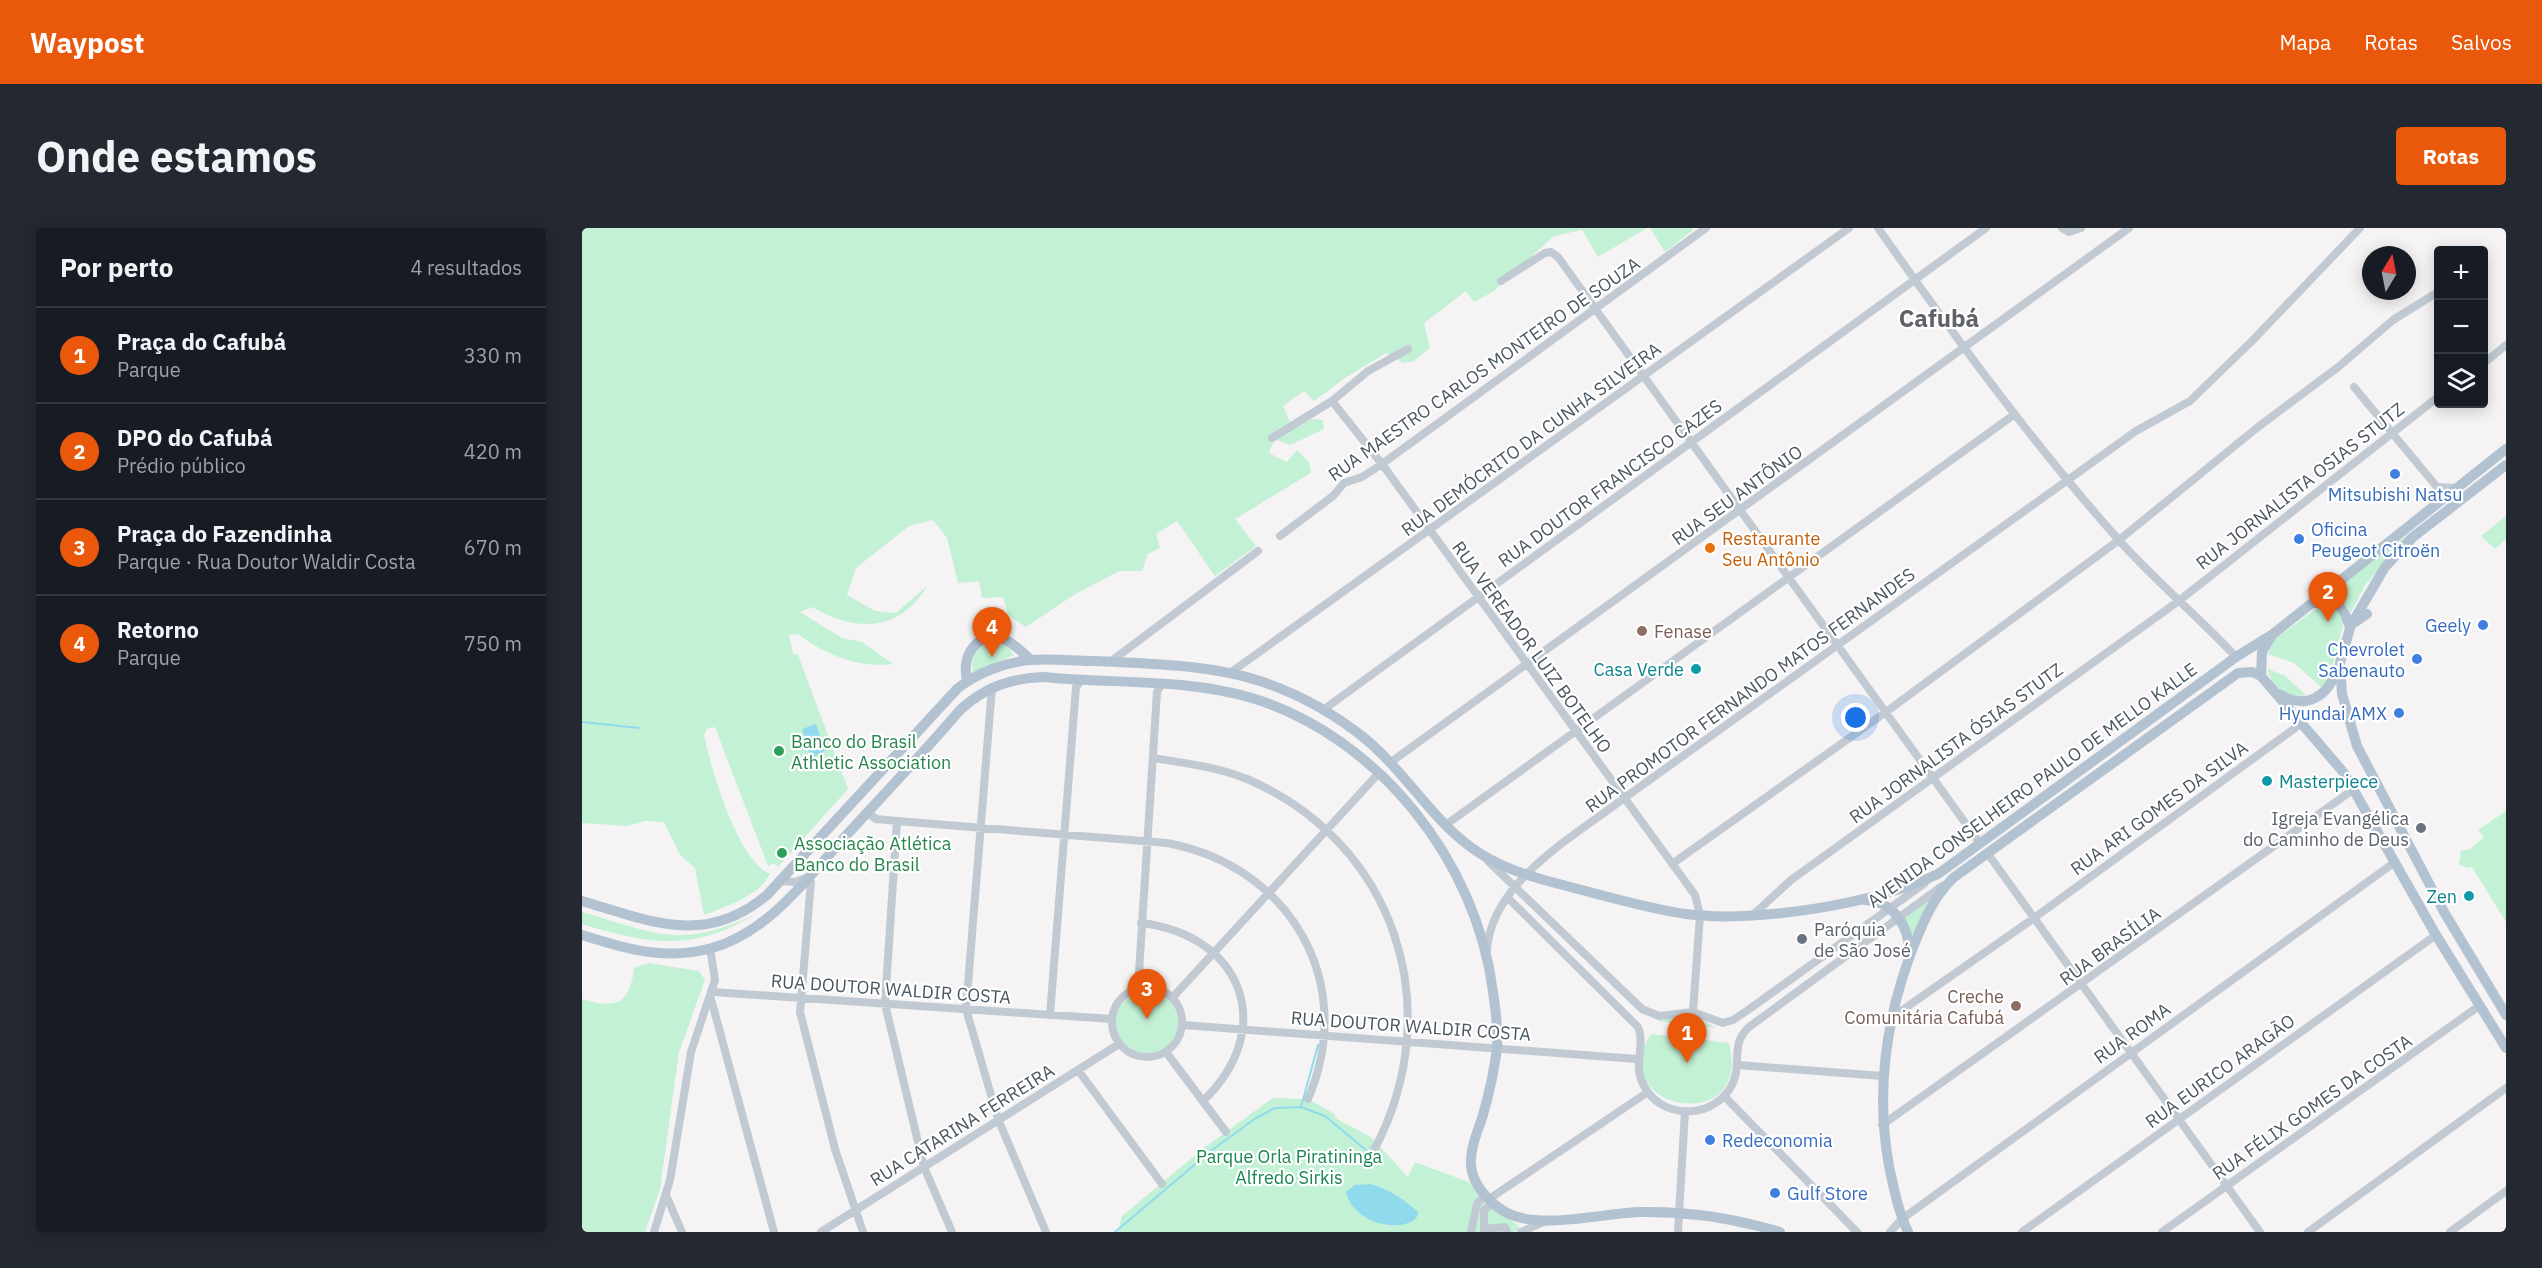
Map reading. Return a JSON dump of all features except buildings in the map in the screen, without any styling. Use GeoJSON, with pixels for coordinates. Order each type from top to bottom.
{"type":"FeatureCollection","features":[{"type":"Feature","properties":{"kind":"main road"},"geometry":{"type":"LineString","coordinates":[[2506,449],[2273,634],[2262,652],[2261,676],[2333,758],[2354,789],[2436,935],[2506,1048]]}},
{"type":"Feature","properties":{"kind":"main road"},"geometry":{"type":"LineString","coordinates":[[2274,690],[2290,699],[2314,699],[2328,690],[2340,663],[2350,626],[2372,584],[2399,550],[2506,465]]}},
{"type":"Feature","properties":{"kind":"main road"},"geometry":{"type":"LineString","coordinates":[[2310,605],[2325,600],[2339,604],[2347,615],[2350,626]]}},
{"type":"Feature","properties":{"kind":"main road"},"geometry":{"type":"LineString","coordinates":[[2350,626],[2367,614]]}},
{"type":"Feature","properties":{"kind":"main road","name":"AVENIDA CONSELHEIRO PAULO DE MELLO KALLE"},"geometry":{"type":"LineString","coordinates":[[1938,873],[2236,657],[2273,634]]}},
{"type":"Feature","properties":{"kind":"main road"},"geometry":{"type":"LineString","coordinates":[[967,680],[965,662],[967,655],[975,644],[989,638],[1007,641],[1031,660]]}},
{"type":"Feature","properties":{"kind":"main road"},"geometry":{"type":"LineString","coordinates":[[582,901],[649,921],[691,927],[727,920],[746,911],[767,895],[947,698],[967,680],[1001,666],[1031,660],[1110,662],[1230,673],[1264,682],[1323,710],[1363,737],[1391,762],[1447,824],[1480,854],[1527,874],[1638,904],[1700,915],[1753,915],[1850,901],[1873,900],[1891,908],[1898,917],[1907,935],[1908,959]]}},
{"type":"Feature","properties":{"kind":"main road"},"geometry":{"type":"LineString","coordinates":[[2340,663],[2342,694],[2357,746],[2444,912],[2506,1014]]}},
{"type":"Feature","properties":{"kind":"main road","name":"AVENIDA CONSELHEIRO PAULO DE MELLO KALLE"},"geometry":{"type":"LineString","coordinates":[[1953,878],[2232,677],[2252,672],[2261,676]]}},
{"type":"Feature","properties":{"kind":"main road"},"geometry":{"type":"LineString","coordinates":[[582,935],[648,953],[680,954],[710,948],[732,940],[758,926],[806,878],[960,710],[992,687],[1032,677],[1217,689],[1256,699],[1288,712],[1333,737],[1378,774],[1437,840],[1469,901],[1487,955],[1496,1013],[1497,1048],[1490,1086],[1472,1153],[1474,1177],[1482,1209],[1519,1218],[1546,1221],[1609,1214],[1678,1213],[1738,1220],[1780,1232]]}},
{"type":"Feature","properties":{"kind":"main road"},"geometry":{"type":"LineString","coordinates":[[967,680],[992,687]]}},
{"type":"Feature","properties":{"kind":"main road"},"geometry":{"type":"LineString","coordinates":[[1850,901],[1901,888],[1938,873]]}},
{"type":"Feature","properties":{"kind":"main road"},"geometry":{"type":"LineString","coordinates":[[1908,1232],[1902,1220],[1882,1125],[1882,1076],[1891,1018],[1908,959],[1932,905],[1953,878]]}},
{"type":"Feature","properties":{"kind":"street","name":"RUA MAESTRO CARLOS MONTEIRO DE SOUZA"},"geometry":{"type":"LineString","coordinates":[[1280,536],[1333,496],[1344,483],[1362,477],[1382,464],[1706,228]]}},
{"type":"Feature","properties":{"kind":"street","name":"RUA DEMÓCRITO DA CUNHA SILVEIRA"},"geometry":{"type":"LineString","coordinates":[[1230,673],[1849,228]]}},
{"type":"Feature","properties":{"kind":"street"},"geometry":{"type":"LineString","coordinates":[[1878,228],[1964,348],[2067,480],[2119,540],[2236,657]]}},
{"type":"Feature","properties":{"kind":"street","name":"RUA DOUTOR FRANCISCO CAZES"},"geometry":{"type":"LineString","coordinates":[[1323,710],[1986,228]]}},
{"type":"Feature","properties":{"kind":"street"},"geometry":{"type":"LineString","coordinates":[[2062,228],[2069,232],[2081,228]]}},
{"type":"Feature","properties":{"kind":"street","name":"RUA SEU ANTÔNIO"},"geometry":{"type":"LineString","coordinates":[[1391,762],[1742,510],[1964,348],[2043,287],[2129,228]]}},
{"type":"Feature","properties":{"kind":"street","name":"RUA PROMOTOR FERNANDO MATOS FERNANDES"},"geometry":{"type":"LineString","coordinates":[[1487,955],[1488,936],[1508,897],[1527,874],[1623,799],[2067,480],[2142,427],[2190,401],[2258,336],[2360,228]]}},
{"type":"Feature","properties":{"kind":"street"},"geometry":{"type":"LineString","coordinates":[[1501,281],[1545,253],[1551,252],[1558,257],[1979,842]]}},
{"type":"Feature","properties":{"kind":"street"},"geometry":{"type":"LineString","coordinates":[[1672,864],[1886,712],[2119,540],[2259,427],[2337,368],[2393,320],[2434,295]]}},
{"type":"Feature","properties":{"kind":"street"},"geometry":{"type":"LineString","coordinates":[[2488,360],[2506,345]]}},
{"type":"Feature","properties":{"kind":"street"},"geometry":{"type":"LineString","coordinates":[[1272,438],[1332,401],[1368,370],[1408,349]]}},
{"type":"Feature","properties":{"kind":"street"},"geometry":{"type":"LineString","coordinates":[[2354,387],[2437,487],[2459,488]]}},
{"type":"Feature","properties":{"kind":"street","name":"RUA VEREADOR LUIZ BOTELHO"},"geometry":{"type":"LineString","coordinates":[[1332,401],[1382,464],[1623,799],[1695,895],[1700,915]]}},
{"type":"Feature","properties":{"kind":"street","name":"RUA JORNALISTA OSIAS STUTZ"},"geometry":{"type":"LineString","coordinates":[[2180,600],[2434,401]]}},
{"type":"Feature","properties":{"kind":"street"},"geometry":{"type":"LineString","coordinates":[[1447,824],[2015,414]]}},
{"type":"Feature","properties":{"kind":"street"},"geometry":{"type":"LineString","coordinates":[[2434,508],[2437,487]]}},
{"type":"Feature","properties":{"kind":"street"},"geometry":{"type":"LineString","coordinates":[[1110,662],[1258,551]]}},
{"type":"Feature","properties":{"kind":"street","name":"RUA JORNALISTA ÓSIAS STUTZ"},"geometry":{"type":"LineString","coordinates":[[1753,915],[1785,885],[2180,600]]}},
{"type":"Feature","properties":{"kind":"street"},"geometry":{"type":"LineString","coordinates":[[1050,1015],[1077,687],[1081,681]]}},
{"type":"Feature","properties":{"kind":"street"},"geometry":{"type":"LineString","coordinates":[[1138,988],[1157,692],[1161,685]]}},
{"type":"Feature","properties":{"kind":"street"},"geometry":{"type":"LineString","coordinates":[[992,687],[966,1009],[998,1119],[1046,1232]]}},
{"type":"Feature","properties":{"kind":"street","name":"RUA ARI GOMES DA SILVA"},"geometry":{"type":"LineString","coordinates":[[1891,1018],[2034,918],[2302,723]]}},
{"type":"Feature","properties":{"kind":"street"},"geometry":{"type":"LineString","coordinates":[[1153,758],[1215,769],[1246,779],[1292,804],[1327,831],[1367,878],[1391,925],[1406,977],[1408,1041],[1402,1082],[1394,1108],[1374,1150]]}},
{"type":"Feature","properties":{"kind":"street"},"geometry":{"type":"LineString","coordinates":[[1173,997],[1378,774]]}},
{"type":"Feature","properties":{"kind":"street","name":"RUA BRASÍLIA"},"geometry":{"type":"LineString","coordinates":[[1882,1125],[2354,789]]}},
{"type":"Feature","properties":{"kind":"street"},"geometry":{"type":"LineString","coordinates":[[867,812],[876,819],[897,822],[1064,834],[1185,846],[1220,858],[1252,878],[1270,893],[1291,917],[1310,951],[1322,990],[1325,1034],[1318,1072],[1308,1099]]}},
{"type":"Feature","properties":{"kind":"street"},"geometry":{"type":"LineString","coordinates":[[897,822],[885,1004],[924,1167],[952,1232]]}},
{"type":"Feature","properties":{"kind":"street"},"geometry":{"type":"LineString","coordinates":[[1480,854],[1642,1009],[1654,1015],[1693,1012],[1700,915]]}},
{"type":"Feature","properties":{"kind":"street"},"geometry":{"type":"LineString","coordinates":[[1988,854],[2260,1232]]}},
{"type":"Feature","properties":{"kind":"street","name":"RUA ROMA"},"geometry":{"type":"LineString","coordinates":[[1890,1232],[1902,1220],[2131,1052],[2395,862]]}},
{"type":"Feature","properties":{"kind":"street","name":"AVENIDA CONSELHEIRO PAULO DE MELLO KALLE"},"geometry":{"type":"LineString","coordinates":[[1693,1012],[1723,1023],[1740,1015],[1938,873]]}},
{"type":"Feature","properties":{"kind":"street"},"geometry":{"type":"LineString","coordinates":[[780,881],[795,882],[806,878],[811,885],[800,1012],[805,1038],[854,1211],[863,1232]]}},
{"type":"Feature","properties":{"kind":"street","name":"AVENIDA CONSELHEIRO PAULO DE MELLO KALLE"},"geometry":{"type":"LineString","coordinates":[[1738,1065],[1737,1043],[1749,1027],[1953,878]]}},
{"type":"Feature","properties":{"kind":"street"},"geometry":{"type":"LineString","coordinates":[[1508,897],[1635,1024],[1641,1036],[1637,1059],[1638,1073],[1647,1092],[1661,1104],[1685,1111],[1702,1109],[1724,1096],[1734,1081],[1738,1065],[1882,1076]]}},
{"type":"Feature","properties":{"kind":"street"},"geometry":{"type":"LineString","coordinates":[[1141,923],[1179,930],[1201,942],[1214,952],[1227,969],[1238,992],[1243,1029],[1233,1065],[1219,1085],[1203,1101]]}},
{"type":"Feature","properties":{"kind":"street","name":"RUA EURICO ARAGÃO"},"geometry":{"type":"LineString","coordinates":[[2022,1232],[2436,935]]}},
{"type":"Feature","properties":{"kind":"street"},"geometry":{"type":"LineString","coordinates":[[654,1232],[666,1195],[691,1052],[712,995],[716,974],[710,948]]}},
{"type":"Feature","properties":{"kind":"street"},"geometry":{"type":"LineString","coordinates":[[1138,988],[1157,988],[1173,997],[1181,1010],[1183,1024],[1176,1042],[1166,1052],[1152,1057],[1141,1057],[1127,1051],[1119,1044],[1113,1031],[1112,1019],[1120,999],[1138,988]]}},
{"type":"Feature","properties":{"kind":"street"},"geometry":{"type":"LineString","coordinates":[[712,995],[774,1232]]}},
{"type":"Feature","properties":{"kind":"street","name":"RUA DOUTOR WALDIR COSTA"},"geometry":{"type":"LineString","coordinates":[[712,995],[801,998],[1112,1019]]}},
{"type":"Feature","properties":{"kind":"street","name":"RUA FÉLIX GOMES DA COSTA"},"geometry":{"type":"LineString","coordinates":[[2162,1232],[2479,1006]]}},
{"type":"Feature","properties":{"kind":"street","name":"RUA DOUTOR WALDIR COSTA"},"geometry":{"type":"LineString","coordinates":[[1183,1024],[1637,1059]]}},
{"type":"Feature","properties":{"kind":"street","name":"RUA CATARINA FERREIRA"},"geometry":{"type":"LineString","coordinates":[[821,1232],[1119,1044]]}},
{"type":"Feature","properties":{"kind":"street"},"geometry":{"type":"LineString","coordinates":[[1166,1052],[1226,1132]]}},
{"type":"Feature","properties":{"kind":"street"},"geometry":{"type":"LineString","coordinates":[[1078,1070],[1162,1184]]}},
{"type":"Feature","properties":{"kind":"street"},"geometry":{"type":"LineString","coordinates":[[2307,1232],[2506,1088]]}},
{"type":"Feature","properties":{"kind":"street"},"geometry":{"type":"LineString","coordinates":[[1472,1232],[1482,1209],[1647,1092]]}},
{"type":"Feature","properties":{"kind":"street"},"geometry":{"type":"LineString","coordinates":[[1724,1096],[1855,1229],[1863,1232]]}},
{"type":"Feature","properties":{"kind":"street"},"geometry":{"type":"LineString","coordinates":[[1678,1232],[1685,1111]]}},
{"type":"Feature","properties":{"kind":"street"},"geometry":{"type":"LineString","coordinates":[[2450,1232],[2506,1191]]}},
{"type":"Feature","properties":{"kind":"street"},"geometry":{"type":"LineString","coordinates":[[666,1195],[682,1232]]}},
{"type":"Feature","properties":{"kind":"street"},"geometry":{"type":"LineString","coordinates":[[1482,1209],[1484,1229],[1505,1227],[1507,1232]]}},
{"type":"Feature","properties":{"kind":"street"},"geometry":{"type":"LineString","coordinates":[[1521,1232],[1546,1221]]}},
{"type":"Feature","properties":{"kind":"green space"},"geometry":{"type":"Polygon","coordinates":[[[582,228],[1647,228],[1598,257],[1582,230],[1554,236],[1494,291],[1474,302],[1466,291],[1424,323],[1430,348],[1414,361],[1403,363],[1386,353],[1345,378],[1314,401],[1304,391],[1283,406],[1292,427],[1311,419],[1323,420],[1324,429],[1290,445],[1274,439],[1269,453],[1287,462],[1297,450],[1309,462],[1311,473],[1235,519],[1256,546],[1215,576],[1177,521],[1156,534],[1160,548],[1148,554],[1142,571],[1119,571],[1072,596],[1026,627],[1008,615],[1003,597],[982,598],[979,581],[958,583],[947,538],[933,520],[909,526],[856,568],[847,595],[875,611],[896,613],[927,586],[904,613],[875,624],[860,624],[844,621],[812,607],[800,612],[842,638],[862,642],[893,664],[855,662],[831,654],[798,634],[789,635],[793,654],[798,655],[848,789],[778,867],[774,863],[768,866],[715,727],[707,729],[704,735],[707,750],[719,790],[736,833],[758,865],[770,874],[749,895],[704,915],[695,868],[680,855],[664,822],[645,821],[627,826],[582,823],[582,228]]]}},
{"type":"Feature","properties":{"kind":"green space"},"geometry":{"type":"Polygon","coordinates":[[[1650,228],[1692,228],[1693,230],[1665,252],[1650,228]]]}},
{"type":"Feature","properties":{"kind":"green space"},"geometry":{"type":"Polygon","coordinates":[[[2506,516],[2506,539],[2495,549],[2481,536],[2506,516]]]}},
{"type":"Feature","properties":{"kind":"green space"},"geometry":{"type":"Polygon","coordinates":[[[2412,531],[2366,584],[2351,612],[2342,601],[2328,595],[2412,531]]]}},
{"type":"Feature","properties":{"kind":"green space"},"geometry":{"type":"Polygon","coordinates":[[[2320,606],[2336,607],[2344,621],[2330,676],[2322,688],[2294,663],[2268,654],[2275,639],[2320,606]]]}},
{"type":"Feature","properties":{"kind":"green space"},"geometry":{"type":"Polygon","coordinates":[[[990,642],[1008,647],[1014,655],[972,673],[973,653],[990,642]]]}},
{"type":"Feature","properties":{"kind":"green space"},"geometry":{"type":"Polygon","coordinates":[[[2267,669],[2284,675],[2306,695],[2293,695],[2281,690],[2267,669]]]}},
{"type":"Feature","properties":{"kind":"green space"},"geometry":{"type":"Polygon","coordinates":[[[2506,811],[2506,922],[2472,867],[2467,868],[2459,864],[2461,851],[2470,849],[2484,837],[2478,830],[2506,811]]]}},
{"type":"Feature","properties":{"kind":"green space"},"geometry":{"type":"Polygon","coordinates":[[[1940,890],[1912,942],[1902,917],[1940,890]]]}},
{"type":"Feature","properties":{"kind":"green space"},"geometry":{"type":"Polygon","coordinates":[[[582,912],[631,927],[670,935],[709,932],[757,913],[734,926],[713,934],[671,941],[629,937],[582,924],[582,912]]]}},
{"type":"Feature","properties":{"kind":"green space"},"geometry":{"type":"Polygon","coordinates":[[[648,963],[699,971],[705,980],[679,1052],[660,1189],[645,1232],[582,1232],[582,999],[603,1004],[619,1001],[629,990],[634,968],[648,963]]]}},
{"type":"Feature","properties":{"kind":"green space"},"geometry":{"type":"Polygon","coordinates":[[[1147,991],[1159,993],[1169,1000],[1176,1010],[1178,1022],[1176,1034],[1169,1044],[1159,1051],[1147,1053],[1135,1051],[1125,1044],[1118,1034],[1116,1022],[1118,1010],[1125,1000],[1135,993],[1147,991]]]}},
{"type":"Feature","properties":{"kind":"green space"},"geometry":{"type":"Polygon","coordinates":[[[1692,1015],[1717,1028],[1658,1021],[1670,1017],[1692,1015]]]}},
{"type":"Feature","properties":{"kind":"green space"},"geometry":{"type":"Polygon","coordinates":[[[1651,1034],[1729,1043],[1730,1073],[1720,1093],[1702,1102],[1680,1103],[1660,1095],[1645,1080],[1641,1060],[1651,1034]]]}},
{"type":"Feature","properties":{"kind":"green space","name":"Parque Orla Piratininga Alfredo Sirkis"},"geometry":{"type":"Polygon","coordinates":[[[1273,1098],[1308,1099],[1333,1113],[1337,1119],[1371,1137],[1408,1177],[1415,1162],[1471,1183],[1496,1211],[1518,1225],[1519,1229],[1514,1232],[1118,1232],[1122,1216],[1205,1147],[1273,1098]]]}},
{"type":"Feature","properties":{"kind":"water"},"geometry":{"type":"Polygon","coordinates":[[[816,724],[825,751],[811,758],[802,729],[816,724]]]}},
{"type":"Feature","properties":{"kind":"water"},"geometry":{"type":"Polygon","coordinates":[[[1370,1184],[1390,1192],[1407,1203],[1418,1212],[1416,1219],[1398,1225],[1373,1221],[1362,1215],[1352,1205],[1346,1192],[1355,1185],[1370,1184]]]}},
{"type":"Feature","properties":{"kind":"waterway"},"geometry":{"type":"LineString","coordinates":[[582,722],[639,728]]}},
{"type":"Feature","properties":{"kind":"waterway"},"geometry":{"type":"LineString","coordinates":[[1301,1107],[1318,1045]]}},
{"type":"Feature","properties":{"kind":"waterway"},"geometry":{"type":"LineString","coordinates":[[1115,1232],[1212,1150],[1256,1118],[1275,1108],[1301,1107],[1325,1116],[1374,1157]]}},
{"type":"Feature","properties":{"kind":"place","name":"Mitsubishi Natsu"},"geometry":{"type":"Point","coordinates":[2395,474]}},
{"type":"Feature","properties":{"kind":"place","name":"Oficina Peugeot Citroën"},"geometry":{"type":"Point","coordinates":[2299,539]}},
{"type":"Feature","properties":{"kind":"place","name":"Restaurante Seu Antônio"},"geometry":{"type":"Point","coordinates":[1710,548]}},
{"type":"Feature","properties":{"kind":"place","name":"DPO do Cafubá"},"geometry":{"type":"Point","coordinates":[2328,622]}},
{"type":"Feature","properties":{"kind":"place","name":"Geely"},"geometry":{"type":"Point","coordinates":[2483,625]}},
{"type":"Feature","properties":{"kind":"place","name":"Fenase"},"geometry":{"type":"Point","coordinates":[1642,631]}},
{"type":"Feature","properties":{"kind":"place","name":"Retorno"},"geometry":{"type":"Point","coordinates":[992,657]}},
{"type":"Feature","properties":{"kind":"place","name":"Chevrolet Sabenauto"},"geometry":{"type":"Point","coordinates":[2417,659]}},
{"type":"Feature","properties":{"kind":"place","name":"Casa Verde"},"geometry":{"type":"Point","coordinates":[1696,669]}},
{"type":"Feature","properties":{"kind":"place","name":"Hyundai AMX"},"geometry":{"type":"Point","coordinates":[2399,713]}},
{"type":"Feature","properties":{"kind":"place","name":"Banco do Brasil Athletic Association"},"geometry":{"type":"Point","coordinates":[779,751]}},
{"type":"Feature","properties":{"kind":"place","name":"Masterpiece"},"geometry":{"type":"Point","coordinates":[2267,781]}},
{"type":"Feature","properties":{"kind":"place","name":"Igreja Evangélica do Caminho de Deus"},"geometry":{"type":"Point","coordinates":[2421,828]}},
{"type":"Feature","properties":{"kind":"place","name":"Associação Atlética Banco do Brasil"},"geometry":{"type":"Point","coordinates":[782,853]}},
{"type":"Feature","properties":{"kind":"place","name":"Zen"},"geometry":{"type":"Point","coordinates":[2469,896]}},
{"type":"Feature","properties":{"kind":"place","name":"Paróquia de São José"},"geometry":{"type":"Point","coordinates":[1802,939]}},
{"type":"Feature","properties":{"kind":"place","name":"Creche Comunitária Cafubá"},"geometry":{"type":"Point","coordinates":[2016,1006]}},
{"type":"Feature","properties":{"kind":"place","name":"Praça do Fazendinha"},"geometry":{"type":"Point","coordinates":[1147,1019]}},
{"type":"Feature","properties":{"kind":"place","name":"Praça do Cafubá"},"geometry":{"type":"Point","coordinates":[1687,1063]}},
{"type":"Feature","properties":{"kind":"place","name":"Redeconomia"},"geometry":{"type":"Point","coordinates":[1710,1140]}},
{"type":"Feature","properties":{"kind":"place","name":"Gulf Store"},"geometry":{"type":"Point","coordinates":[1775,1193]}},
{"type":"Feature","properties":{"kind":"district","name":"Cafubá"},"geometry":{"type":"Point","coordinates":[1939,318]}}]}
